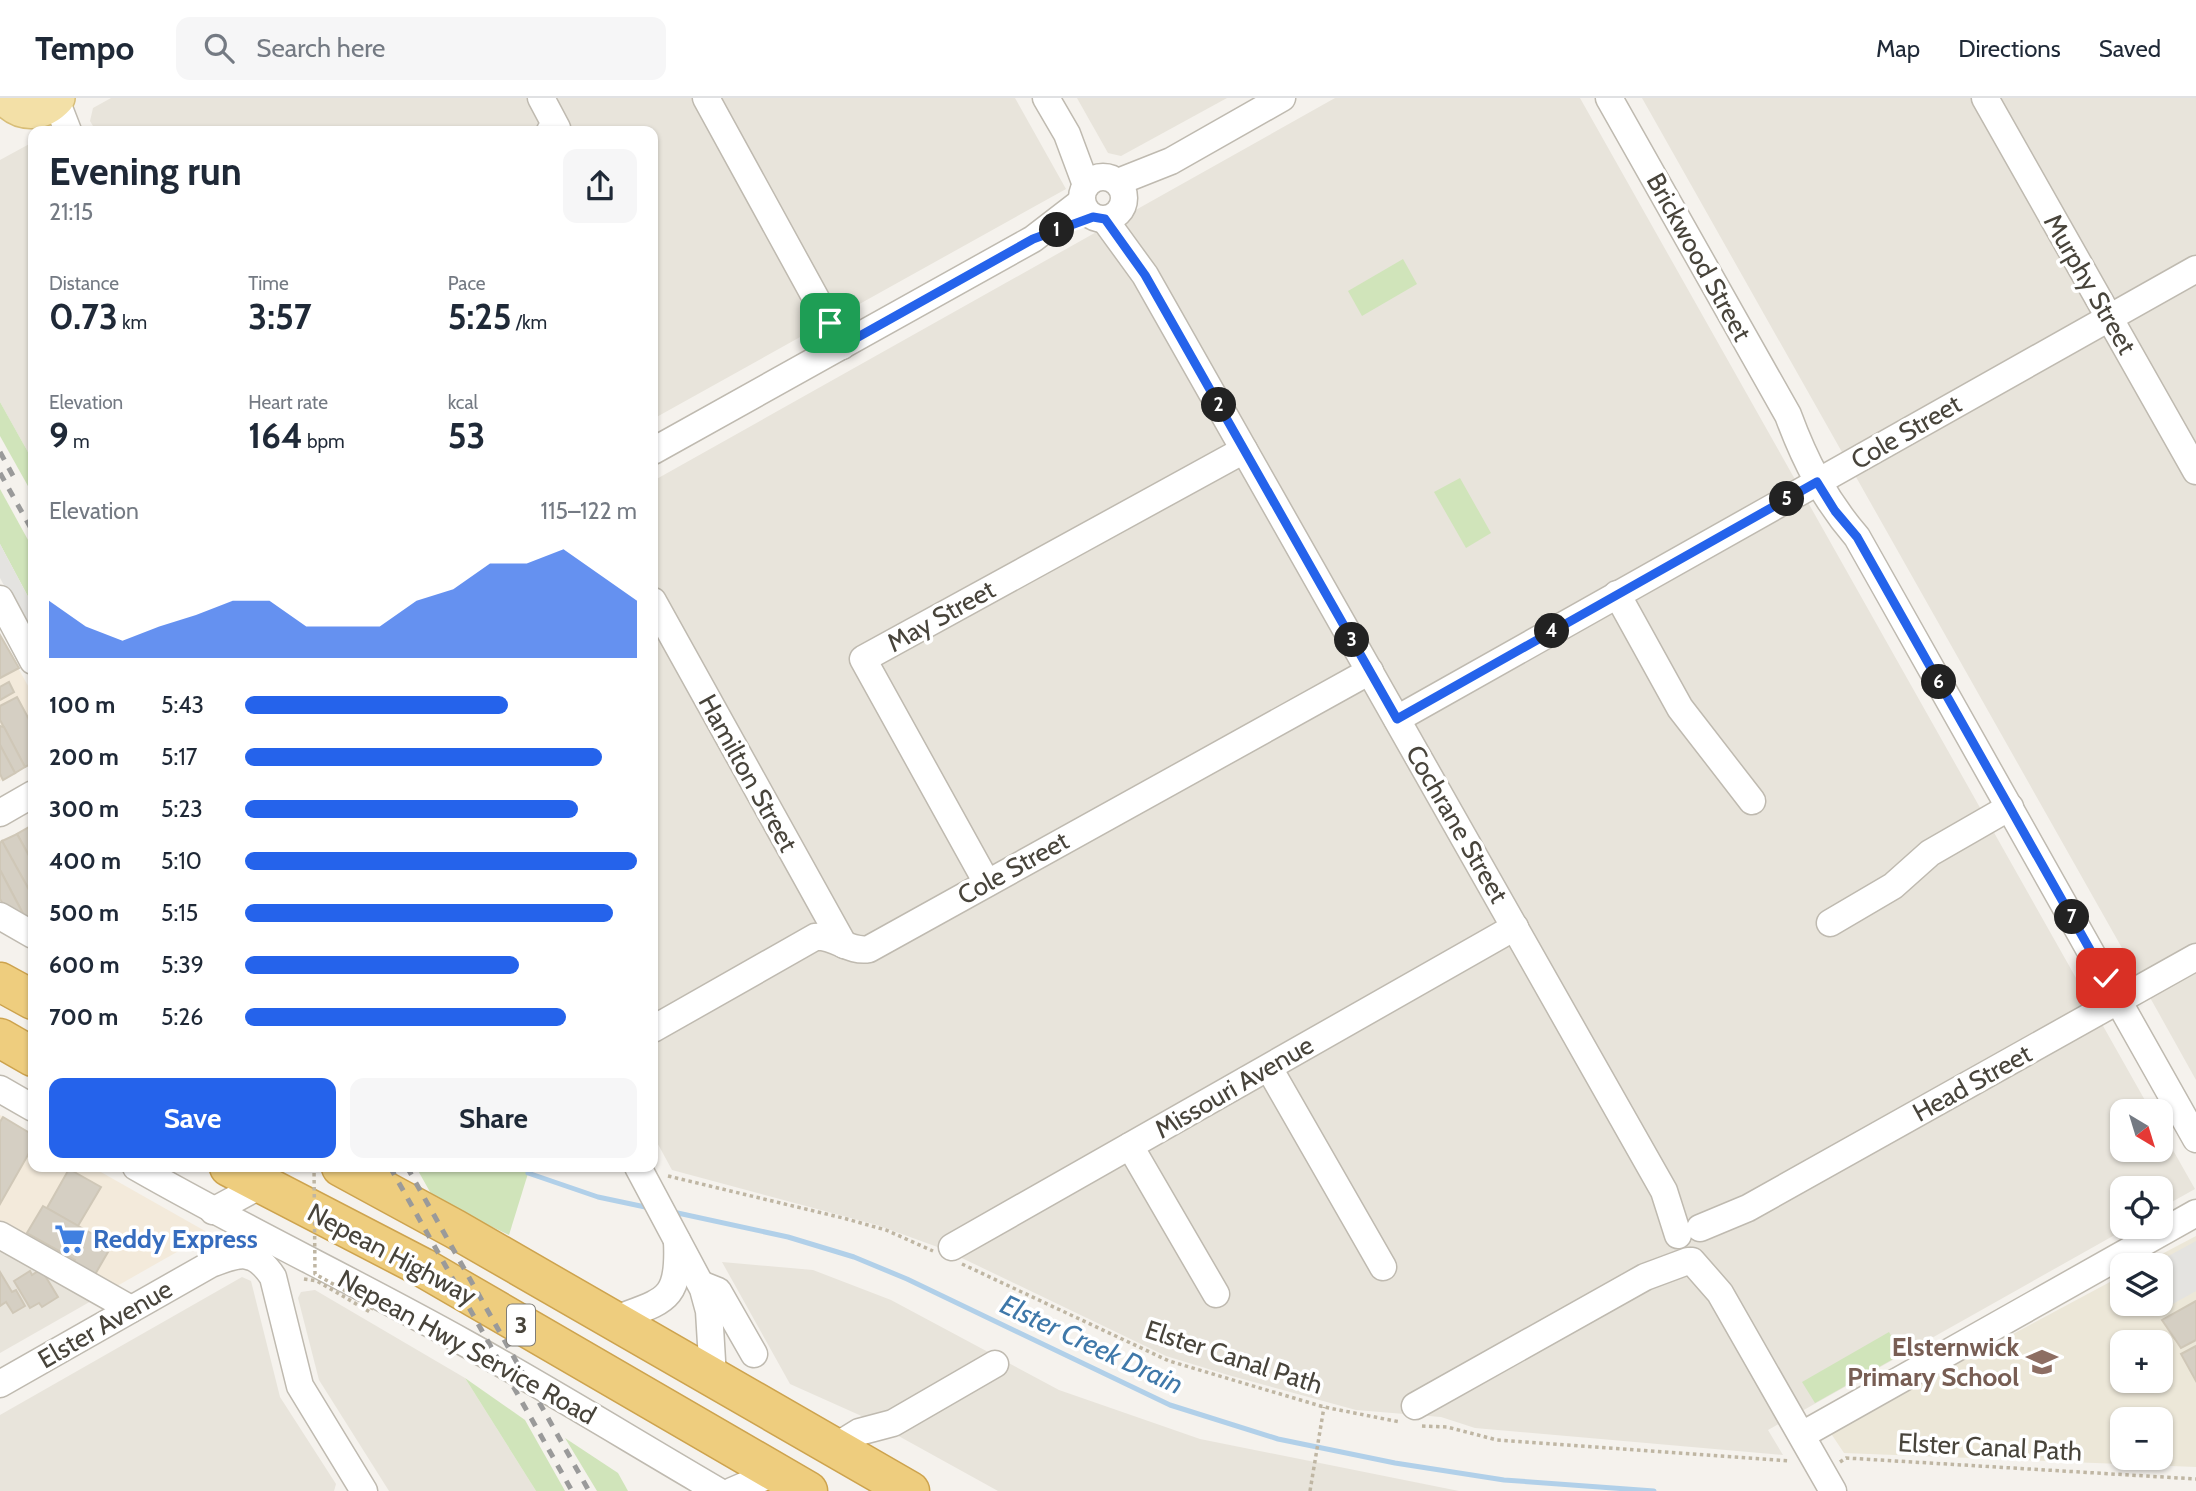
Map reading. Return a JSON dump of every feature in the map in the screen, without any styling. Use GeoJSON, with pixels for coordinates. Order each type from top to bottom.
{"type":"FeatureCollection","features":[{"type":"Feature","properties":{"kind":"highway"},"geometry":{"type":"LineString","coordinates":[[0,982],[28,997]]}},
{"type":"Feature","properties":{"kind":"highway"},"geometry":{"type":"LineString","coordinates":[[0,1038],[28,1054]]}},
{"type":"Feature","properties":{"kind":"highway","name":"Nepean Highway"},"geometry":{"type":"LineString","coordinates":[[350,1172],[910,1491]]}},
{"type":"Feature","properties":{"kind":"highway","name":"Nepean Highway"},"geometry":{"type":"LineString","coordinates":[[245,1176],[422,1267],[808,1491]]}},
{"type":"Feature","properties":{"kind":"highway"},"geometry":{"type":"LineString","coordinates":[[776,1472],[801,1427]]}},
{"type":"Feature","properties":{"kind":"street"},"geometry":{"type":"LineString","coordinates":[[541,98],[556,126]]}},
{"type":"Feature","properties":{"kind":"street"},"geometry":{"type":"LineString","coordinates":[[706,98],[842,346]]}},
{"type":"Feature","properties":{"kind":"street","name":"Cochrane Street"},"geometry":{"type":"LineString","coordinates":[[1046,98],[1694,1243],[1821,1474]]}},
{"type":"Feature","properties":{"kind":"street"},"geometry":{"type":"LineString","coordinates":[[658,448],[1282,98]]}},
{"type":"Feature","properties":{"kind":"street","name":"Brickwood Street"},"geometry":{"type":"LineString","coordinates":[[1609,98],[1788,415],[1803,455],[1825,478],[1835,511],[1857,537],[2196,1139]]}},
{"type":"Feature","properties":{"kind":"street","name":"Murphy Street"},"geometry":{"type":"LineString","coordinates":[[1985,98],[2196,471]]}},
{"type":"Feature","properties":{"kind":"street"},"geometry":{"type":"LineString","coordinates":[[34,110],[60,126]]}},
{"type":"Feature","properties":{"kind":"street","name":"Cole Street"},"geometry":{"type":"LineString","coordinates":[[1397,719],[2196,269]]}},
{"type":"Feature","properties":{"kind":"street","name":"May Street"},"geometry":{"type":"LineString","coordinates":[[987,883],[863,659],[1244,450]]}},
{"type":"Feature","properties":{"kind":"street"},"geometry":{"type":"LineString","coordinates":[[1617,594],[1680,708],[1752,801]]}},
{"type":"Feature","properties":{"kind":"street"},"geometry":{"type":"LineString","coordinates":[[0,599],[28,652]]}},
{"type":"Feature","properties":{"kind":"street","name":"Hamilton Street"},"geometry":{"type":"LineString","coordinates":[[658,609],[844,945]]}},
{"type":"Feature","properties":{"kind":"street","name":"Cole Street"},"geometry":{"type":"LineString","coordinates":[[658,1026],[816,937],[827,938],[858,950],[869,949],[1370,671]]}},
{"type":"Feature","properties":{"kind":"street"},"geometry":{"type":"LineString","coordinates":[[0,813],[28,797]]}},
{"type":"Feature","properties":{"kind":"street"},"geometry":{"type":"LineString","coordinates":[[1830,923],[1893,886],[1930,853],[2010,807]]}},
{"type":"Feature","properties":{"kind":"street"},"geometry":{"type":"LineString","coordinates":[[0,916],[28,933]]}},
{"type":"Feature","properties":{"kind":"street","name":"Missouri Avenue"},"geometry":{"type":"LineString","coordinates":[[949,1254],[1130,1146],[1515,927]]}},
{"type":"Feature","properties":{"kind":"street","name":"Head Street"},"geometry":{"type":"LineString","coordinates":[[1411,1418],[1645,1277],[1748,1208],[2196,957]]}},
{"type":"Feature","properties":{"kind":"street"},"geometry":{"type":"LineString","coordinates":[[1269,1068],[1383,1267]]}},
{"type":"Feature","properties":{"kind":"street"},"geometry":{"type":"LineString","coordinates":[[0,1089],[28,1105]]}},
{"type":"Feature","properties":{"kind":"street"},"geometry":{"type":"LineString","coordinates":[[1130,1146],[1216,1294]]}},
{"type":"Feature","properties":{"kind":"street","name":"Nepean Hwy Service Road"},"geometry":{"type":"LineString","coordinates":[[145,1172],[222,1216],[301,1267],[466,1343],[718,1491]]}},
{"type":"Feature","properties":{"kind":"street"},"geometry":{"type":"LineString","coordinates":[[642,1175],[702,1285],[709,1311],[713,1377]]}},
{"type":"Feature","properties":{"kind":"street"},"geometry":{"type":"LineString","coordinates":[[211,1264],[224,1248],[222,1216],[245,1176]]}},
{"type":"Feature","properties":{"kind":"street"},"geometry":{"type":"LineString","coordinates":[[1801,1435],[2196,1213]]}},
{"type":"Feature","properties":{"kind":"street"},"geometry":{"type":"LineString","coordinates":[[0,1235],[131,1309]]}},
{"type":"Feature","properties":{"kind":"street"},"geometry":{"type":"LineString","coordinates":[[613,1320],[655,1305],[672,1288],[678,1271],[676,1238]]}},
{"type":"Feature","properties":{"kind":"street","name":"Elster Avenue"},"geometry":{"type":"LineString","coordinates":[[0,1384],[211,1264],[250,1255],[266,1268]]}},
{"type":"Feature","properties":{"kind":"street"},"geometry":{"type":"LineString","coordinates":[[301,1267],[266,1268],[300,1386],[364,1491]]}},
{"type":"Feature","properties":{"kind":"street"},"geometry":{"type":"LineString","coordinates":[[672,1288],[702,1285],[718,1291],[754,1354]]}},
{"type":"Feature","properties":{"kind":"street"},"geometry":{"type":"LineString","coordinates":[[833,1448],[859,1432],[894,1423],[995,1364]]}},
{"type":"Feature","properties":{"kind":"street"},"geometry":{"type":"LineString","coordinates":[[868,1467],[879,1443],[894,1423]]}},
{"type":"Feature","properties":{"kind":"street"},"geometry":{"type":"LineString","coordinates":[[733,1491],[776,1472]]}},
{"type":"Feature","properties":{"kind":"path"},"geometry":{"type":"LineString","coordinates":[[301,1267],[317,1281],[370,1312],[373,1306],[315,1274],[314,1172]]}},
{"type":"Feature","properties":{"kind":"path","name":"Elster Canal Path"},"geometry":{"type":"LineString","coordinates":[[642,1175],[683,1179],[886,1230],[949,1254],[1169,1361],[1324,1407],[1411,1418],[1497,1440],[1788,1460],[1821,1474],[1846,1458],[2196,1479]]}},
{"type":"Feature","properties":{"kind":"path"},"geometry":{"type":"LineString","coordinates":[[1310,1491],[1324,1407]]}},
{"type":"Feature","properties":{"kind":"shaded area"},"geometry":{"type":"Polygon","coordinates":[[[111,98],[1015,98],[1066,189],[658,416],[658,126],[93,126],[90,121],[93,108],[111,98]]]}},
{"type":"Feature","properties":{"kind":"shaded area"},"geometry":{"type":"Polygon","coordinates":[[[1077,98],[1227,98],[1121,156],[1108,153],[1077,98]]]}},
{"type":"Feature","properties":{"kind":"shaded area"},"geometry":{"type":"Polygon","coordinates":[[[1335,98],[1580,98],[2144,1099],[2110,1099],[2110,1162],[2174,1162],[2174,1152],[2195,1189],[2173,1201],[2173,1176],[2110,1176],[2110,1238],[1768,1430],[1783,1455],[1475,1428],[1441,1417],[1356,1410],[1228,1375],[1166,1356],[943,1249],[877,1225],[672,1170],[658,1144],[658,478],[1335,98]]]}},
{"type":"Feature","properties":{"kind":"shaded area"},"geometry":{"type":"Polygon","coordinates":[[[1642,98],[2196,98],[2196,1080],[2157,1010],[1642,98]]]}},
{"type":"Feature","properties":{"kind":"shaded area"},"geometry":{"type":"Polygon","coordinates":[[[28,145],[28,452],[0,402],[0,160],[28,145]]]}},
{"type":"Feature","properties":{"kind":"shaded area"},"geometry":{"type":"Polygon","coordinates":[[[0,544],[28,597],[28,631],[0,578],[0,544]]]}},
{"type":"Feature","properties":{"kind":"shaded area"},"geometry":{"type":"Polygon","coordinates":[[[0,635],[28,686],[28,766],[0,781],[0,635]]]}},
{"type":"Feature","properties":{"kind":"shaded area"},"geometry":{"type":"Polygon","coordinates":[[[0,1115],[28,1131],[28,1172],[101,1172],[205,1231],[205,1236],[110,1290],[0,1228],[0,1115]]]}},
{"type":"Feature","properties":{"kind":"shaded area","name":"Elsternwick Primary School"},"geometry":{"type":"Polygon","coordinates":[[[2196,1236],[2196,1467],[2173,1466],[2173,1407],[2110,1407],[2110,1464],[1844,1453],[1830,1432],[2110,1282],[2110,1316],[2173,1316],[2173,1253],[2164,1253],[2196,1236]]]}},
{"type":"Feature","properties":{"kind":"shaded area"},"geometry":{"type":"Polygon","coordinates":[[[0,1239],[100,1296],[0,1353],[0,1239]]]}},
{"type":"Feature","properties":{"kind":"shaded area"},"geometry":{"type":"Polygon","coordinates":[[[2196,1241],[2196,1291],[2173,1304],[2173,1254],[2196,1241]]]}},
{"type":"Feature","properties":{"kind":"shaded area"},"geometry":{"type":"Polygon","coordinates":[[[722,1262],[813,1270],[891,1300],[1059,1390],[1200,1439],[1459,1491],[998,1491],[866,1418],[790,1384],[722,1262]]]}},
{"type":"Feature","properties":{"kind":"shaded area"},"geometry":{"type":"Polygon","coordinates":[[[242,1277],[251,1281],[280,1397],[336,1484],[334,1491],[0,1491],[0,1415],[242,1277]]]}},
{"type":"Feature","properties":{"kind":"shaded area"},"geometry":{"type":"Polygon","coordinates":[[[315,1290],[465,1378],[536,1491],[389,1491],[319,1380],[298,1298],[301,1292],[315,1290]]]}},
{"type":"Feature","properties":{"kind":"green space"},"geometry":{"type":"Polygon","coordinates":[[[1403,259],[1417,284],[1362,316],[1348,291],[1403,259]]]}},
{"type":"Feature","properties":{"kind":"green space"},"geometry":{"type":"Polygon","coordinates":[[[0,402],[28,452],[28,486],[0,436],[0,402]]]}},
{"type":"Feature","properties":{"kind":"green space"},"geometry":{"type":"Polygon","coordinates":[[[1460,478],[1491,533],[1466,548],[1434,492],[1460,478]]]}},
{"type":"Feature","properties":{"kind":"green space"},"geometry":{"type":"Polygon","coordinates":[[[0,489],[28,540],[28,597],[0,544],[0,489]]]}},
{"type":"Feature","properties":{"kind":"green space"},"geometry":{"type":"Polygon","coordinates":[[[419,1172],[528,1172],[509,1235],[434,1199],[419,1172]]]}},
{"type":"Feature","properties":{"kind":"green space"},"geometry":{"type":"Polygon","coordinates":[[[1889,1332],[1902,1354],[1815,1403],[1802,1382],[1889,1332]]]}},
{"type":"Feature","properties":{"kind":"green space"},"geometry":{"type":"Polygon","coordinates":[[[465,1378],[525,1420],[565,1491],[536,1491],[465,1378]]]}},
{"type":"Feature","properties":{"kind":"green space"},"geometry":{"type":"Polygon","coordinates":[[[565,1438],[618,1473],[628,1491],[597,1491],[565,1438]]]}},
{"type":"Feature","properties":{"kind":"building"},"geometry":{"type":"Polygon","coordinates":[[[0,635],[19,668],[0,678],[0,635]]]}},
{"type":"Feature","properties":{"kind":"building"},"geometry":{"type":"Polygon","coordinates":[[[9,682],[14,692],[0,700],[0,687],[9,682]]]}},
{"type":"Feature","properties":{"kind":"building"},"geometry":{"type":"Polygon","coordinates":[[[17,697],[28,718],[28,766],[25,767],[0,720],[0,706],[17,697]]]}},
{"type":"Feature","properties":{"kind":"building"},"geometry":{"type":"Polygon","coordinates":[[[0,726],[4,727],[25,767],[15,773],[0,745],[0,726]]]}},
{"type":"Feature","properties":{"kind":"building"},"geometry":{"type":"Polygon","coordinates":[[[0,745],[15,773],[3,780],[0,774],[0,745]]]}},
{"type":"Feature","properties":{"kind":"building"},"geometry":{"type":"Polygon","coordinates":[[[28,828],[28,854],[17,834],[28,828]]]}},
{"type":"Feature","properties":{"kind":"building"},"geometry":{"type":"Polygon","coordinates":[[[17,834],[28,854],[28,888],[2,841],[17,834]]]}},
{"type":"Feature","properties":{"kind":"building"},"geometry":{"type":"Polygon","coordinates":[[[2,841],[28,888],[28,923],[0,870],[2,841]]]}},
{"type":"Feature","properties":{"kind":"building"},"geometry":{"type":"Polygon","coordinates":[[[0,870],[28,923],[7,910],[0,899],[0,870]]]}},
{"type":"Feature","properties":{"kind":"building"},"geometry":{"type":"Polygon","coordinates":[[[3,1117],[28,1132],[28,1155],[0,1204],[0,1122],[3,1117]]]}},
{"type":"Feature","properties":{"kind":"building"},"geometry":{"type":"Polygon","coordinates":[[[67,1172],[74,1172],[101,1187],[78,1226],[47,1208],[67,1172]]]}},
{"type":"Feature","properties":{"kind":"building","name":"Reddy Express"},"geometry":{"type":"Polygon","coordinates":[[[43,1206],[112,1245],[93,1278],[72,1266],[75,1260],[27,1233],[43,1206]]]}},
{"type":"Feature","properties":{"kind":"building"},"geometry":{"type":"Polygon","coordinates":[[[41,1269],[58,1297],[42,1307],[39,1303],[30,1308],[14,1281],[30,1271],[32,1275],[41,1269]]]}},
{"type":"Feature","properties":{"kind":"building"},"geometry":{"type":"Polygon","coordinates":[[[0,1272],[12,1292],[16,1290],[25,1306],[13,1313],[6,1302],[0,1306],[0,1272]]]}},
{"type":"Feature","properties":{"kind":"building"},"geometry":{"type":"Polygon","coordinates":[[[2196,1301],[2196,1340],[2181,1348],[2173,1336],[2173,1330],[2169,1330],[2162,1320],[2196,1301]]]}},
{"type":"Feature","properties":{"kind":"building"},"geometry":{"type":"Polygon","coordinates":[[[2196,1346],[2196,1381],[2181,1354],[2196,1346]]]}},
{"type":"Feature","properties":{"kind":"waterway","name":"Elster Creek Drain"},"geometry":{"type":"LineString","coordinates":[[528,1173],[598,1197],[650,1208]]}},
{"type":"Feature","properties":{"kind":"waterway","name":"Elster Creek Drain"},"geometry":{"type":"LineString","coordinates":[[673,1212],[788,1237],[854,1257],[907,1279],[1170,1405],[1278,1439],[1395,1463],[1504,1480],[1654,1491]]}},
{"type":"Feature","properties":{"kind":"railway"},"geometry":{"type":"LineString","coordinates":[[0,452],[17,483]]}},
{"type":"Feature","properties":{"kind":"railway"},"geometry":{"type":"LineString","coordinates":[[0,473],[28,523]]}},
{"type":"Feature","properties":{"kind":"railway"},"geometry":{"type":"LineString","coordinates":[[393,1172],[572,1491]]}},
{"type":"Feature","properties":{"kind":"railway"},"geometry":{"type":"LineString","coordinates":[[410,1172],[589,1491]]}},
{"type":"Feature","properties":{"kind":"place","name":"Reddy Express"},"geometry":{"type":"Point","coordinates":[70,1239]}},
{"type":"Feature","properties":{"kind":"place","name":"Elsternwick Primary School"},"geometry":{"type":"Point","coordinates":[2042,1362]}},
{"type":"Feature","properties":{"kind":"route"},"geometry":{"type":"LineString","coordinates":[[830,323],[842,346],[1033,239],[1093,217],[1105,219],[1145,275],[1397,719],[1817,482],[1835,511],[1857,537],[2106,978]]}}]}
